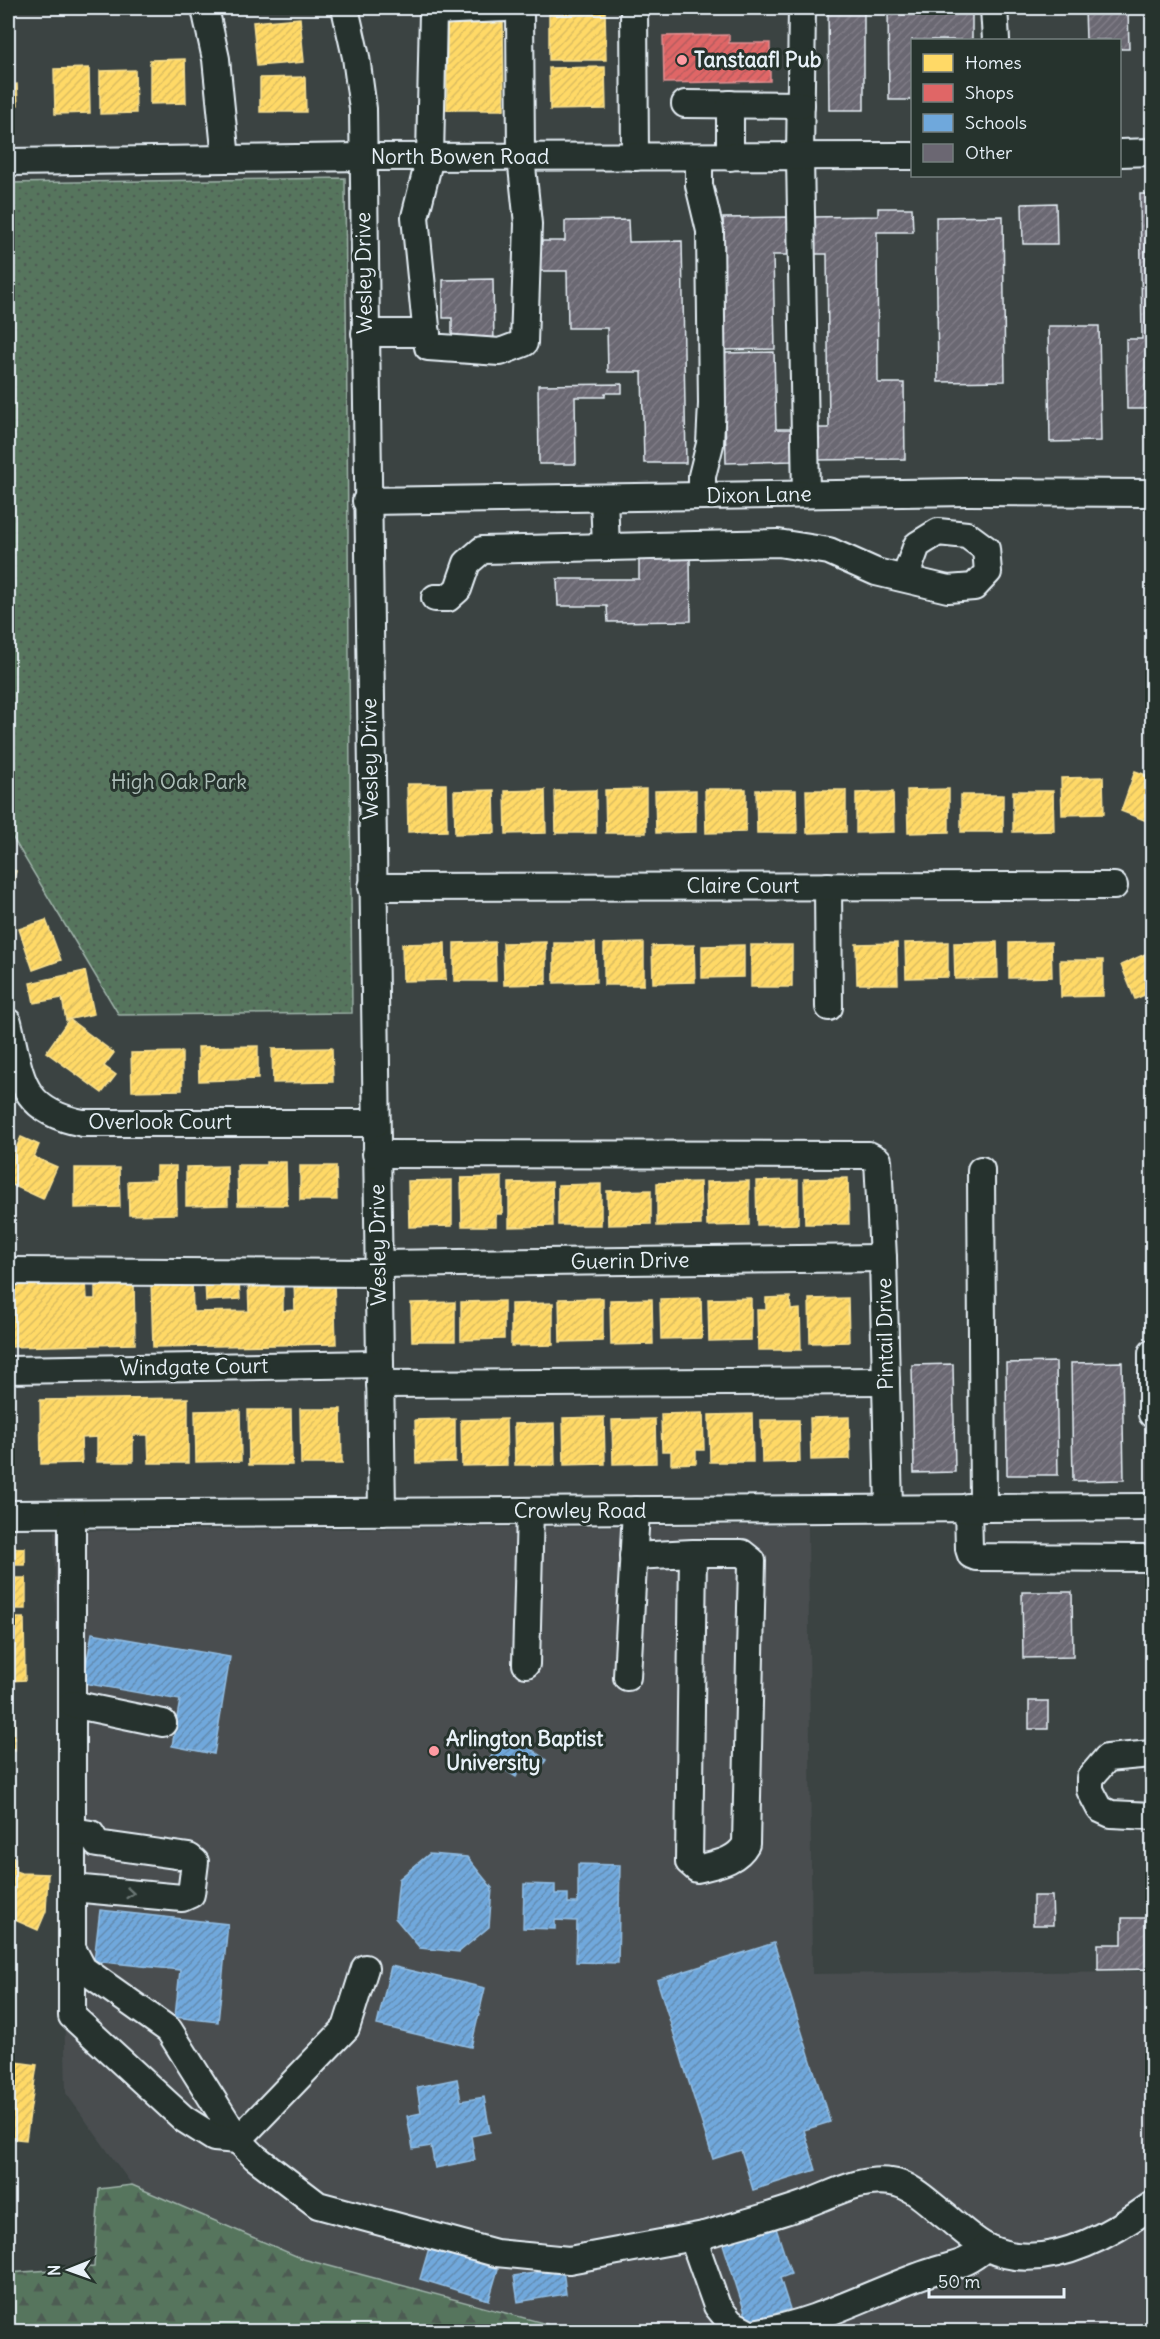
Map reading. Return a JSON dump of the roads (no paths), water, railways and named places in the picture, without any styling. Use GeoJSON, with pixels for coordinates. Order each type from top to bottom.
{"type":"FeatureCollection","features":[{"type":"Feature","properties":{"kind":"street"},"geometry":{"type":"LineString","coordinates":[[204,8],[216,59],[226,159]]}},
{"type":"Feature","properties":{"kind":"street","name":"Wesley Drive"},"geometry":{"type":"LineString","coordinates":[[345,8],[356,57],[363,109],[366,501],[382,1512]]}},
{"type":"Feature","properties":{"kind":"street"},"geometry":{"type":"LineString","coordinates":[[505,8],[433,9],[430,157],[415,217],[428,347],[500,351],[524,344],[528,224],[521,157],[520,8]]}},
{"type":"Feature","properties":{"kind":"street"},"geometry":{"type":"LineString","coordinates":[[634,8],[634,157]]}},
{"type":"Feature","properties":{"kind":"street"},"geometry":{"type":"LineString","coordinates":[[802,8],[800,157],[806,494]]}},
{"type":"Feature","properties":{"kind":"street"},"geometry":{"type":"LineString","coordinates":[[994,8],[996,39]]}},
{"type":"Feature","properties":{"kind":"street"},"geometry":{"type":"LineString","coordinates":[[685,104],[801,105]]}},
{"type":"Feature","properties":{"kind":"street"},"geometry":{"type":"LineString","coordinates":[[730,104],[730,157]]}},
{"type":"Feature","properties":{"kind":"street"},"geometry":{"type":"LineString","coordinates":[[1121,153],[1152,152]]}},
{"type":"Feature","properties":{"kind":"street","name":"North Bowen Road"},"geometry":{"type":"LineString","coordinates":[[8,162],[363,157],[911,156]]}},
{"type":"Feature","properties":{"kind":"street"},"geometry":{"type":"LineString","coordinates":[[699,157],[699,185],[710,231],[710,444],[702,476],[702,496]]}},
{"type":"Feature","properties":{"kind":"street"},"geometry":{"type":"LineString","coordinates":[[365,333],[427,333]]}},
{"type":"Feature","properties":{"kind":"street","name":"Dixon Lane"},"geometry":{"type":"LineString","coordinates":[[366,501],[967,492],[1152,493]]}},
{"type":"Feature","properties":{"kind":"street"},"geometry":{"type":"LineString","coordinates":[[604,498],[606,546]]}},
{"type":"Feature","properties":{"kind":"street"},"geometry":{"type":"LineString","coordinates":[[435,598],[448,598],[458,589],[467,563],[482,550],[778,543],[829,551],[876,572],[905,578]]}},
{"type":"Feature","properties":{"kind":"street","name":"Claire Court"},"geometry":{"type":"LineString","coordinates":[[372,886],[1114,886]]}},
{"type":"Feature","properties":{"kind":"street"},"geometry":{"type":"LineString","coordinates":[[828,886],[829,1008]]}},
{"type":"Feature","properties":{"kind":"street","name":"Overlook Court"},"geometry":{"type":"LineString","coordinates":[[8,1023],[24,1088],[39,1105],[67,1120],[95,1123],[375,1123]]}},
{"type":"Feature","properties":{"kind":"street","name":"Pintail Drive"},"geometry":{"type":"LineString","coordinates":[[376,1154],[869,1155],[878,1160],[883,1257],[889,1508]]}},
{"type":"Feature","properties":{"kind":"street"},"geometry":{"type":"LineString","coordinates":[[981,1170],[976,1507],[970,1555],[976,1557],[1152,1558]]}},
{"type":"Feature","properties":{"kind":"street","name":"Guerin Drive"},"geometry":{"type":"LineString","coordinates":[[8,1271],[378,1268],[883,1257]]}},
{"type":"Feature","properties":{"kind":"street"},"geometry":{"type":"LineString","coordinates":[[1152,1353],[1152,1414]]}},
{"type":"Feature","properties":{"kind":"street","name":"Windgate Court"},"geometry":{"type":"LineString","coordinates":[[8,1370],[886,1381]]}},
{"type":"Feature","properties":{"kind":"street","name":"Crowley Road"},"geometry":{"type":"LineString","coordinates":[[8,1514],[1152,1507]]}},
{"type":"Feature","properties":{"kind":"street"},"geometry":{"type":"LineString","coordinates":[[627,1677],[636,1510]]}},
{"type":"Feature","properties":{"kind":"street"},"geometry":{"type":"LineString","coordinates":[[526,1664],[530,1511]]}},
{"type":"Feature","properties":{"kind":"street"},"geometry":{"type":"LineString","coordinates":[[72,1514],[72,2016],[184,2119],[214,2138],[238,2140]]}},
{"type":"Feature","properties":{"kind":"street"},"geometry":{"type":"LineString","coordinates":[[633,1556],[693,1552],[742,1553],[752,1561],[746,1844],[741,1853],[726,1861],[697,1869],[689,1862],[693,1552]]}},
{"type":"Feature","properties":{"kind":"street"},"geometry":{"type":"LineString","coordinates":[[72,1704],[163,1723]]}},
{"type":"Feature","properties":{"kind":"street"},"geometry":{"type":"LineString","coordinates":[[1152,1754],[1107,1758],[1090,1778],[1090,1790],[1100,1809],[1111,1814],[1152,1816]]}},
{"type":"Feature","properties":{"kind":"street"},"geometry":{"type":"LineString","coordinates":[[72,1831],[91,1834],[97,1844],[189,1857],[195,1862],[191,1894],[183,1898],[72,1888]]}},
{"type":"Feature","properties":{"kind":"street"},"geometry":{"type":"LineString","coordinates":[[72,1948],[83,1969],[169,2030],[238,2140],[255,2157],[318,2205],[496,2253],[569,2260],[704,2235],[800,2206],[866,2181],[893,2182],[914,2192],[986,2247],[1003,2254],[1031,2256],[1060,2253],[1095,2240],[1131,2221],[1152,2205]]}},
{"type":"Feature","properties":{"kind":"street"},"geometry":{"type":"LineString","coordinates":[[238,2140],[346,2028],[365,1968]]}},
{"type":"Feature","properties":{"kind":"street"},"geometry":{"type":"LineString","coordinates":[[704,2235],[696,2247],[717,2306],[731,2323],[748,2331]]}},
{"type":"Feature","properties":{"kind":"street"},"geometry":{"type":"LineString","coordinates":[[758,2331],[788,2327],[928,2273],[963,2264],[986,2247]]}},
{"type":"Feature","properties":{"kind":"place","name":"Tanstaafl Pub"},"geometry":{"type":"Point","coordinates":[682,60]}},
{"type":"Feature","properties":{"kind":"place","name":"Arlington Baptist University"},"geometry":{"type":"Point","coordinates":[434,1751]}},
{"type":"Feature","properties":{"kind":"park label","name":"High Oak Park"},"geometry":{"type":"Point","coordinates":[179,782]}}]}
